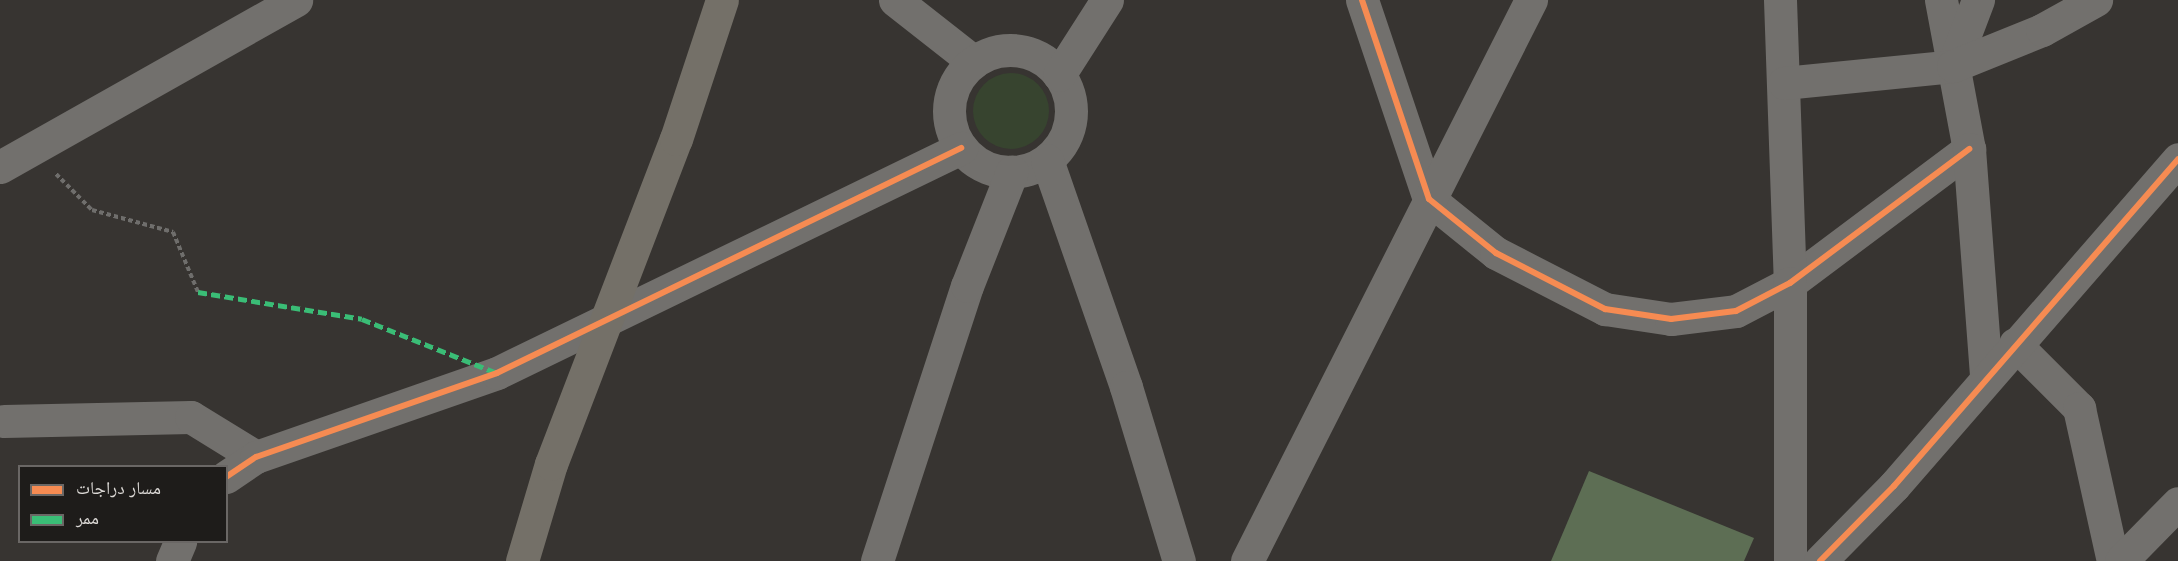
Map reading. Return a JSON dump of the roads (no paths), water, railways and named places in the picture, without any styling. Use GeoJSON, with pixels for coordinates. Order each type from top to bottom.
{"type":"FeatureCollection","features":[{"type":"Feature","properties":{"kind":"main road"},"geometry":{"type":"LineString","coordinates":[[522,561],[551,464],[676,139],[722,0]]}},
{"type":"Feature","properties":{"kind":"street"},"geometry":{"type":"LineString","coordinates":[[0,166],[296,0]]}},
{"type":"Feature","properties":{"kind":"street"},"geometry":{"type":"LineString","coordinates":[[895,0],[974,62]]}},
{"type":"Feature","properties":{"kind":"street"},"geometry":{"type":"LineString","coordinates":[[1059,75],[1107,0]]}},
{"type":"Feature","properties":{"kind":"street"},"geometry":{"type":"LineString","coordinates":[[1362,0],[1429,200],[1496,253],[1605,309],[1671,320],[1736,311],[1791,283],[1969,149]]}},
{"type":"Feature","properties":{"kind":"street"},"geometry":{"type":"LineString","coordinates":[[1247,561],[1531,0]]}},
{"type":"Feature","properties":{"kind":"street"},"geometry":{"type":"LineString","coordinates":[[1780,0],[1791,283],[1790,561]]}},
{"type":"Feature","properties":{"kind":"street"},"geometry":{"type":"LineString","coordinates":[[1941,0],[1969,149],[1986,377]]}},
{"type":"Feature","properties":{"kind":"street"},"geometry":{"type":"LineString","coordinates":[[1953,66],[1978,0]]}},
{"type":"Feature","properties":{"kind":"street"},"geometry":{"type":"LineString","coordinates":[[1784,83],[1953,66],[2042,30],[2096,0]]}},
{"type":"Feature","properties":{"kind":"street"},"geometry":{"type":"LineString","coordinates":[[991,53],[1028,53],[1059,75],[1071,110],[1068,129],[1047,159],[1012,172],[993,171],[961,148],[948,112],[952,93],[974,62],[991,53]]}},
{"type":"Feature","properties":{"kind":"street"},"geometry":{"type":"LineString","coordinates":[[228,476],[256,457],[497,373],[603,324],[961,148]]}},
{"type":"Feature","properties":{"kind":"street"},"geometry":{"type":"LineString","coordinates":[[1047,159],[1126,387],[1179,561]]}},
{"type":"Feature","properties":{"kind":"street"},"geometry":{"type":"LineString","coordinates":[[1820,561],[1894,486],[1986,377],[2178,159]]}},
{"type":"Feature","properties":{"kind":"street"},"geometry":{"type":"LineString","coordinates":[[877,561],[967,286],[1012,172]]}},
{"type":"Feature","properties":{"kind":"street"},"geometry":{"type":"LineString","coordinates":[[2015,344],[2079,408],[2113,561]]}},
{"type":"Feature","properties":{"kind":"street"},"geometry":{"type":"LineString","coordinates":[[4,421],[191,417],[256,457]]}},
{"type":"Feature","properties":{"kind":"street"},"geometry":{"type":"LineString","coordinates":[[2121,561],[2178,503]]}},
{"type":"Feature","properties":{"kind":"street"},"geometry":{"type":"LineString","coordinates":[[172,561],[180,543]]}}]}
